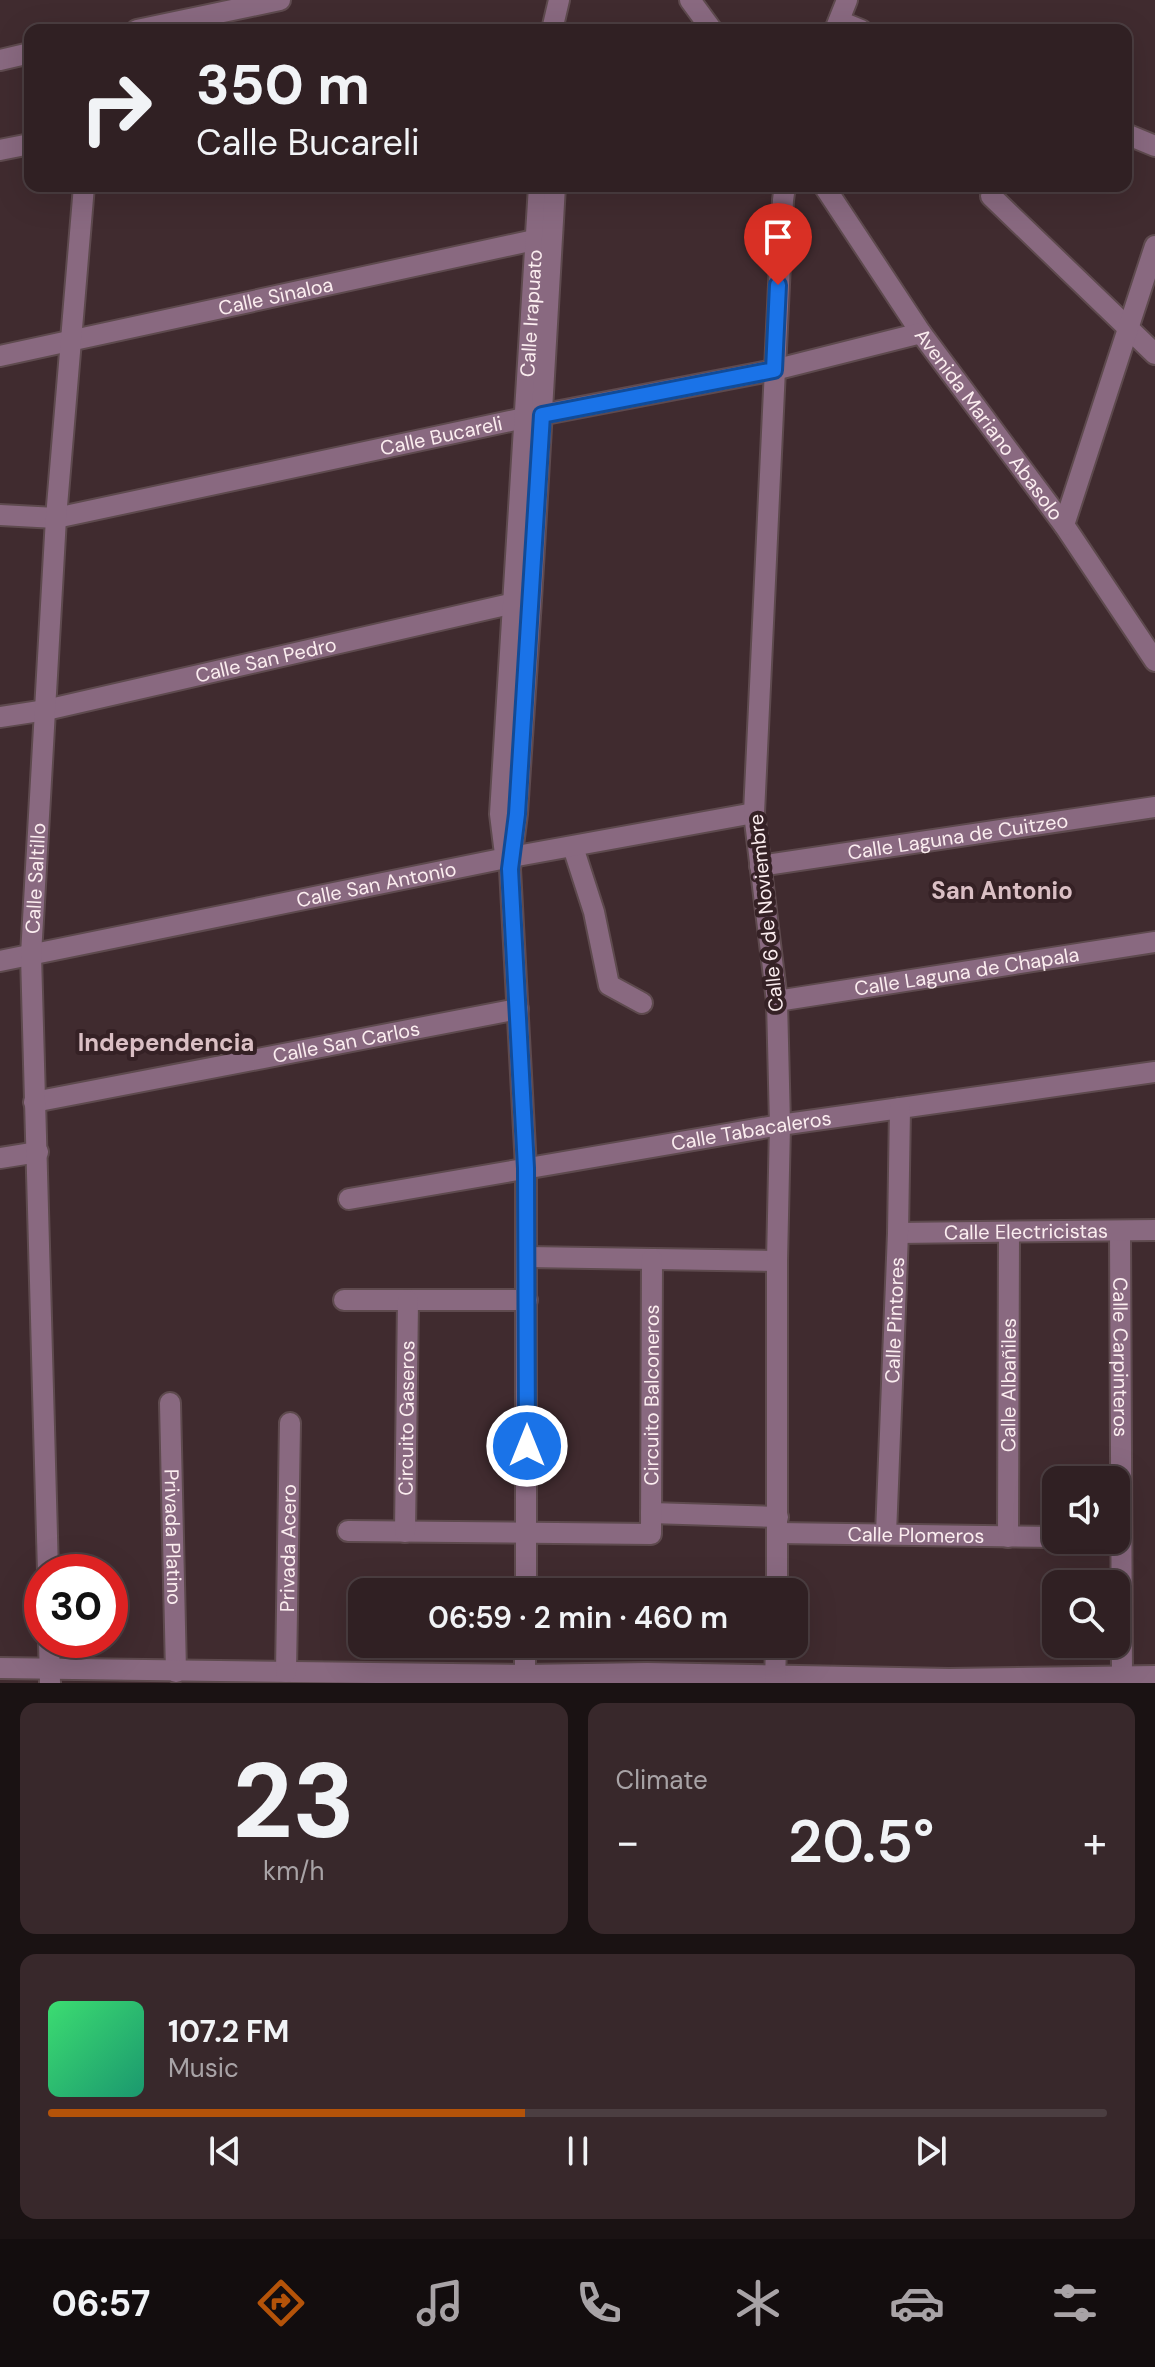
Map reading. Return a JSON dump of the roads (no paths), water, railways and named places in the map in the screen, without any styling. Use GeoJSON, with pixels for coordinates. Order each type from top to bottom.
{"type":"FeatureCollection","features":[{"type":"Feature","properties":{"kind":"street"},"geometry":{"type":"LineString","coordinates":[[166,24],[280,0]]}},
{"type":"Feature","properties":{"kind":"street"},"geometry":{"type":"LineString","coordinates":[[554,24],[559,0]]}},
{"type":"Feature","properties":{"kind":"street"},"geometry":{"type":"LineString","coordinates":[[690,0],[708,24]]}},
{"type":"Feature","properties":{"kind":"street"},"geometry":{"type":"LineString","coordinates":[[838,24],[847,0]]}},
{"type":"Feature","properties":{"kind":"street"},"geometry":{"type":"LineString","coordinates":[[0,60],[24,54]]}},
{"type":"Feature","properties":{"kind":"street"},"geometry":{"type":"LineString","coordinates":[[1132,136],[1155,146]]}},
{"type":"Feature","properties":{"kind":"street"},"geometry":{"type":"LineString","coordinates":[[0,150],[24,145]]}},
{"type":"Feature","properties":{"kind":"street","name":"Calle Saltillo"},"geometry":{"type":"LineString","coordinates":[[48,1554],[31,955],[56,518],[84,192]]}},
{"type":"Feature","properties":{"kind":"street","name":"Calle Irapuato"},"geometry":{"type":"LineString","coordinates":[[540,192],[544,237]]}},
{"type":"Feature","properties":{"kind":"street","name":"Calle Irapuato"},"geometry":{"type":"LineString","coordinates":[[526,1578],[526,1168],[509,862],[500,814],[522,601],[544,237],[554,192]]}},
{"type":"Feature","properties":{"kind":"street","name":"Calle 6 de Noviembre"},"geometry":{"type":"LineString","coordinates":[[777,1578],[780,1125],[777,1001],[754,813],[785,192]]}},
{"type":"Feature","properties":{"kind":"street","name":"Avenida Mariano Abasolo"},"geometry":{"type":"LineString","coordinates":[[828,192],[921,333],[1064,525],[1155,661]]}},
{"type":"Feature","properties":{"kind":"street"},"geometry":{"type":"LineString","coordinates":[[991,196],[1155,354]]}},
{"type":"Feature","properties":{"kind":"street","name":"Calle Sinaloa"},"geometry":{"type":"LineString","coordinates":[[0,356],[71,343],[544,237]]}},
{"type":"Feature","properties":{"kind":"street"},"geometry":{"type":"LineString","coordinates":[[1064,525],[1155,246]]}},
{"type":"Feature","properties":{"kind":"street","name":"Calle Bucareli"},"geometry":{"type":"LineString","coordinates":[[0,515],[56,518],[533,416],[774,370],[921,333]]}},
{"type":"Feature","properties":{"kind":"street","name":"Calle San Pedro"},"geometry":{"type":"LineString","coordinates":[[0,717],[46,710],[522,601]]}},
{"type":"Feature","properties":{"kind":"street","name":"Calle Laguna de Cuitzeo"},"geometry":{"type":"LineString","coordinates":[[760,866],[1155,807]]}},
{"type":"Feature","properties":{"kind":"street","name":"Calle San Antonio"},"geometry":{"type":"LineString","coordinates":[[0,961],[754,813]]}},
{"type":"Feature","properties":{"kind":"street"},"geometry":{"type":"LineString","coordinates":[[573,847],[594,912],[609,985],[642,1003]]}},
{"type":"Feature","properties":{"kind":"street","name":"Calle Laguna de Chapala"},"geometry":{"type":"LineString","coordinates":[[777,1001],[1155,942]]}},
{"type":"Feature","properties":{"kind":"street","name":"Calle San Carlos"},"geometry":{"type":"LineString","coordinates":[[34,1102],[518,1009]]}},
{"type":"Feature","properties":{"kind":"street","name":"Calle Tabacaleros"},"geometry":{"type":"LineString","coordinates":[[349,1199],[780,1125],[1155,1072]]}},
{"type":"Feature","properties":{"kind":"street","name":"Calle Pintores"},"geometry":{"type":"LineString","coordinates":[[886,1534],[900,1108]]}},
{"type":"Feature","properties":{"kind":"street"},"geometry":{"type":"LineString","coordinates":[[0,1158],[38,1152]]}},
{"type":"Feature","properties":{"kind":"street","name":"Calle Electricistas"},"geometry":{"type":"LineString","coordinates":[[898,1233],[1155,1230]]}},
{"type":"Feature","properties":{"kind":"street","name":"Calle Carpinteros"},"geometry":{"type":"LineString","coordinates":[[1119,1466],[1120,1231]]}},
{"type":"Feature","properties":{"kind":"street","name":"Calle Albañiles"},"geometry":{"type":"LineString","coordinates":[[1008,1537],[1009,1233]]}},
{"type":"Feature","properties":{"kind":"street"},"geometry":{"type":"LineString","coordinates":[[527,1257],[777,1261]]}},
{"type":"Feature","properties":{"kind":"street","name":"Circuito Balconeros"},"geometry":{"type":"LineString","coordinates":[[527,1534],[651,1534],[652,1259]]}},
{"type":"Feature","properties":{"kind":"street"},"geometry":{"type":"LineString","coordinates":[[344,1300],[527,1300]]}},
{"type":"Feature","properties":{"kind":"street","name":"Circuito Gaseros"},"geometry":{"type":"LineString","coordinates":[[405,1532],[408,1301]]}},
{"type":"Feature","properties":{"kind":"street","name":"Privada Platino"},"geometry":{"type":"LineString","coordinates":[[170,1403],[176,1672]]}},
{"type":"Feature","properties":{"kind":"street","name":"Privada Acero"},"geometry":{"type":"LineString","coordinates":[[286,1672],[290,1423]]}},
{"type":"Feature","properties":{"kind":"street","name":"Calle Plomeros"},"geometry":{"type":"LineString","coordinates":[[651,1513],[886,1534],[1042,1537]]}},
{"type":"Feature","properties":{"kind":"street"},"geometry":{"type":"LineString","coordinates":[[348,1531],[527,1534]]}},
{"type":"Feature","properties":{"kind":"street","name":"Calle Carpinteros"},"geometry":{"type":"LineString","coordinates":[[1119,1554],[1122,1676]]}},
{"type":"Feature","properties":{"kind":"street"},"geometry":{"type":"LineString","coordinates":[[525,1658],[525,1679]]}},
{"type":"Feature","properties":{"kind":"street"},"geometry":{"type":"LineString","coordinates":[[775,1680],[776,1658]]}},
{"type":"Feature","properties":{"kind":"street"},"geometry":{"type":"LineString","coordinates":[[0,1668],[50,1676],[286,1672],[407,1678],[775,1680],[1155,1676]]}},
{"type":"Feature","properties":{"kind":"district","name":"San Antonio"},"geometry":{"type":"Point","coordinates":[1002,891]}},
{"type":"Feature","properties":{"kind":"district","name":"Independencia"},"geometry":{"type":"Point","coordinates":[166,1043]}}]}
